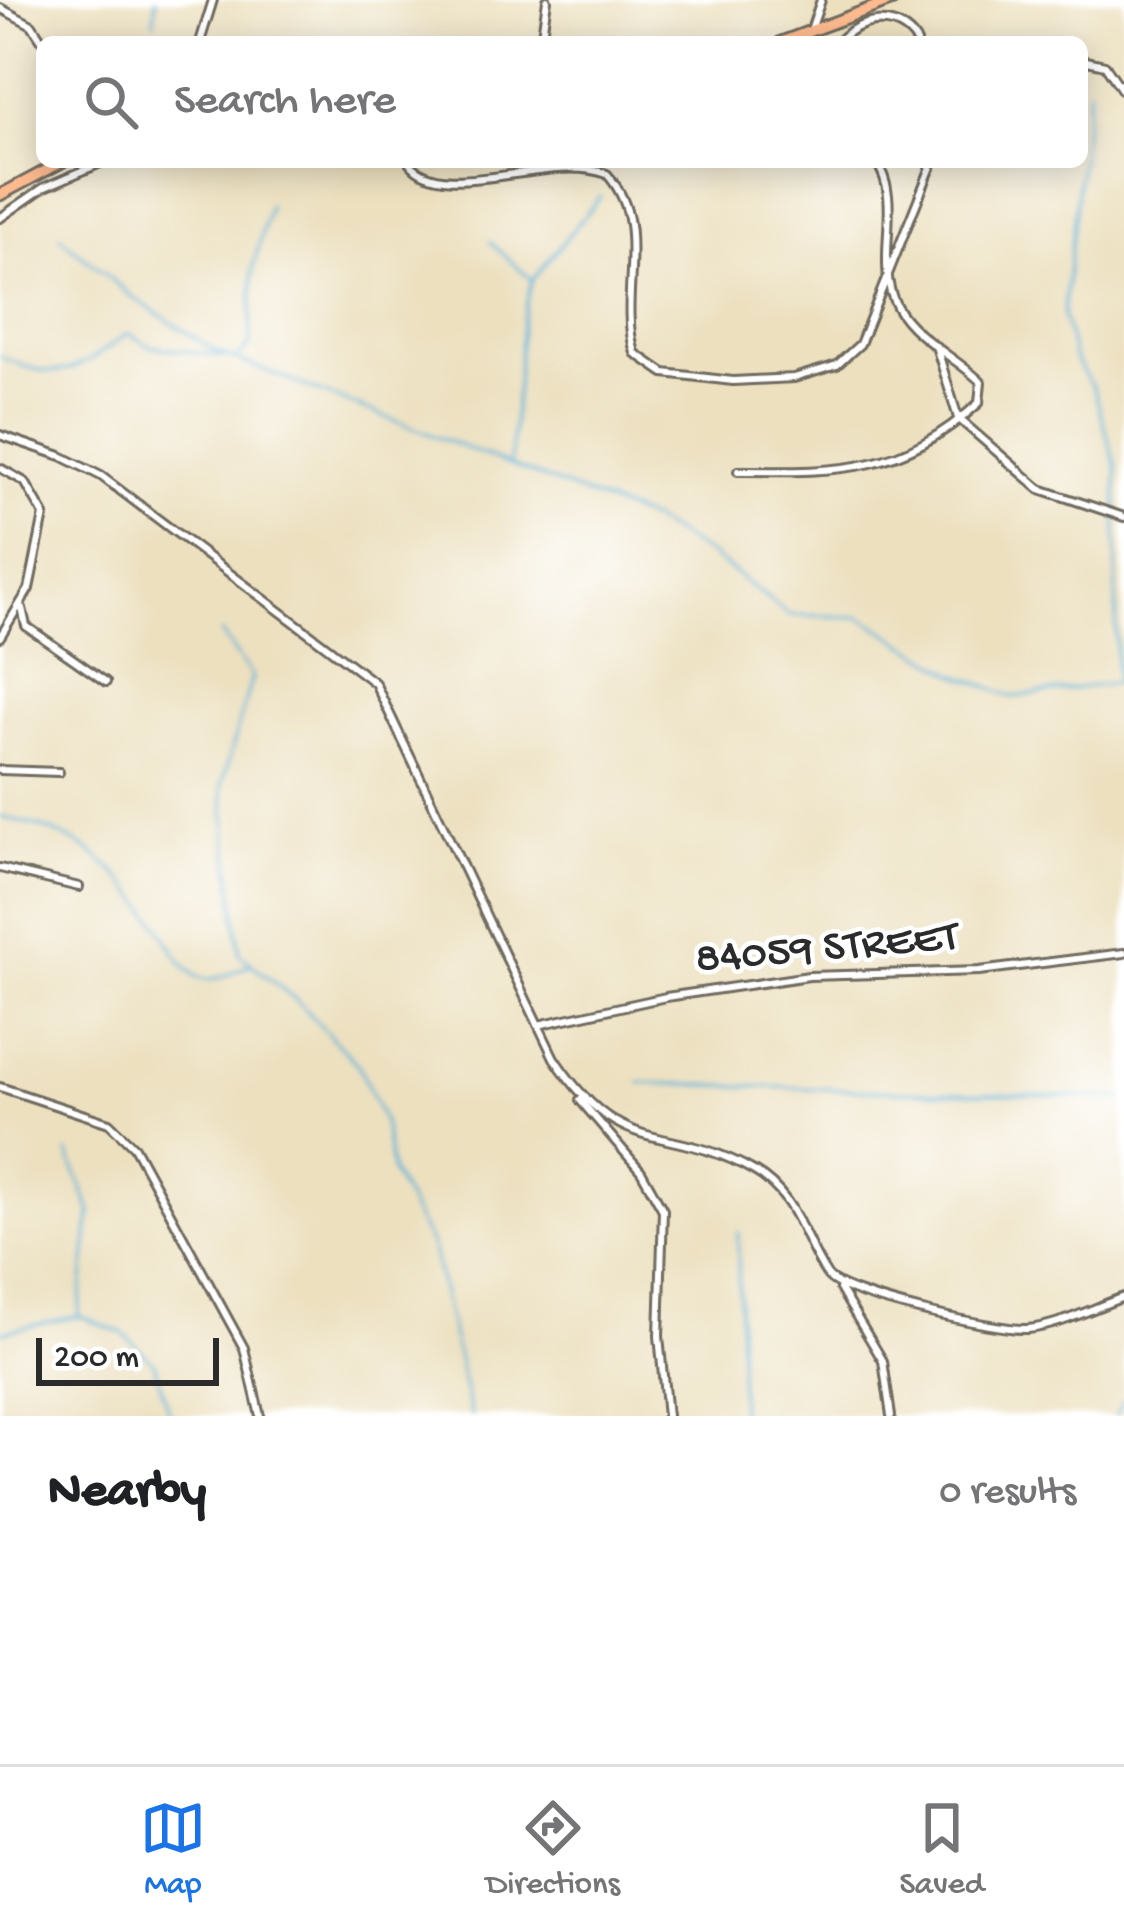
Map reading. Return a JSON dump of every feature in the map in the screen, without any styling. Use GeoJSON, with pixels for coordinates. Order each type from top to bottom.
{"type":"FeatureCollection","features":[{"type":"Feature","properties":{"kind":"main road"},"geometry":{"type":"LineString","coordinates":[[796,36],[893,0]]}},
{"type":"Feature","properties":{"kind":"main road"},"geometry":{"type":"LineString","coordinates":[[0,195],[51,168]]}},
{"type":"Feature","properties":{"kind":"street"},"geometry":{"type":"LineString","coordinates":[[202,36],[213,0]]}},
{"type":"Feature","properties":{"kind":"street"},"geometry":{"type":"LineString","coordinates":[[542,36],[547,0]]}},
{"type":"Feature","properties":{"kind":"street"},"geometry":{"type":"LineString","coordinates":[[811,30],[821,0]]}},
{"type":"Feature","properties":{"kind":"street"},"geometry":{"type":"LineString","coordinates":[[0,8],[32,26],[39,36]]}},
{"type":"Feature","properties":{"kind":"street"},"geometry":{"type":"LineString","coordinates":[[844,36],[850,29],[881,21],[912,36]]}},
{"type":"Feature","properties":{"kind":"street"},"geometry":{"type":"LineString","coordinates":[[1088,61],[1105,64],[1124,93]]}},
{"type":"Feature","properties":{"kind":"street"},"geometry":{"type":"LineString","coordinates":[[0,218],[76,168]]}},
{"type":"Feature","properties":{"kind":"street"},"geometry":{"type":"LineString","coordinates":[[414,168],[446,182],[548,168]]}},
{"type":"Feature","properties":{"kind":"street"},"geometry":{"type":"LineString","coordinates":[[583,168],[608,174],[624,192],[632,223],[630,336],[643,362],[664,373],[747,382],[822,374],[860,344],[931,168]]}},
{"type":"Feature","properties":{"kind":"street"},"geometry":{"type":"LineString","coordinates":[[738,471],[856,471],[922,448],[979,403],[983,388],[900,312],[886,277],[888,188],[879,168]]}},
{"type":"Feature","properties":{"kind":"street"},"geometry":{"type":"LineString","coordinates":[[934,343],[958,418],[1040,490],[1124,517]]}},
{"type":"Feature","properties":{"kind":"street"},"geometry":{"type":"LineString","coordinates":[[0,435],[98,474],[375,682],[538,1025],[584,1109],[641,1171],[663,1210],[659,1336],[667,1416]]}},
{"type":"Feature","properties":{"kind":"street"},"geometry":{"type":"LineString","coordinates":[[0,468],[25,482],[44,514],[40,554],[22,605],[0,638]]}},
{"type":"Feature","properties":{"kind":"street"},"geometry":{"type":"LineString","coordinates":[[22,605],[26,626],[106,682]]}},
{"type":"Feature","properties":{"kind":"street"},"geometry":{"type":"LineString","coordinates":[[0,770],[58,772]]}},
{"type":"Feature","properties":{"kind":"street"},"geometry":{"type":"LineString","coordinates":[[0,868],[79,887]]}},
{"type":"Feature","properties":{"kind":"street","name":"84059 STREET"},"geometry":{"type":"LineString","coordinates":[[538,1025],[666,997],[809,976],[979,971],[1124,953]]}},
{"type":"Feature","properties":{"kind":"street"},"geometry":{"type":"LineString","coordinates":[[0,1087],[109,1123],[134,1147],[244,1348],[260,1416]]}},
{"type":"Feature","properties":{"kind":"street"},"geometry":{"type":"LineString","coordinates":[[576,1091],[605,1118],[643,1138],[722,1157],[762,1176],[796,1211],[826,1274],[884,1361],[891,1416]]}},
{"type":"Feature","properties":{"kind":"street"},"geometry":{"type":"LineString","coordinates":[[838,1286],[908,1307],[1012,1328],[1038,1327],[1124,1297]]}},
{"type":"Feature","properties":{"kind":"waterway"},"geometry":{"type":"LineString","coordinates":[[154,22],[156,0]]}},
{"type":"Feature","properties":{"kind":"waterway"},"geometry":{"type":"LineString","coordinates":[[1088,98],[1089,89]]}},
{"type":"Feature","properties":{"kind":"waterway"},"geometry":{"type":"LineString","coordinates":[[1080,168],[1063,315],[1074,358],[1094,390],[1117,468],[1116,681]]}},
{"type":"Feature","properties":{"kind":"waterway"},"geometry":{"type":"LineString","coordinates":[[510,463],[522,322],[532,280],[600,197]]}},
{"type":"Feature","properties":{"kind":"waterway"},"geometry":{"type":"LineString","coordinates":[[238,357],[250,346],[253,268],[269,206]]}},
{"type":"Feature","properties":{"kind":"waterway"},"geometry":{"type":"LineString","coordinates":[[60,237],[131,296],[217,352],[652,520],[711,555],[789,615],[861,617],[951,672],[1013,697],[1124,682]]}},
{"type":"Feature","properties":{"kind":"waterway"},"geometry":{"type":"LineString","coordinates":[[490,242],[532,280]]}},
{"type":"Feature","properties":{"kind":"waterway"},"geometry":{"type":"LineString","coordinates":[[0,356],[39,370],[69,369],[128,333],[149,346],[229,357]]}},
{"type":"Feature","properties":{"kind":"waterway"},"geometry":{"type":"LineString","coordinates":[[221,633],[252,677],[222,785],[240,955],[296,1000],[359,1066],[383,1120],[392,1173],[432,1246],[471,1416]]}},
{"type":"Feature","properties":{"kind":"waterway"},"geometry":{"type":"LineString","coordinates":[[0,817],[50,830],[91,852],[126,883],[180,960],[198,977],[218,978],[251,964]]}},
{"type":"Feature","properties":{"kind":"waterway"},"geometry":{"type":"LineString","coordinates":[[640,1083],[1124,1098]]}},
{"type":"Feature","properties":{"kind":"waterway"},"geometry":{"type":"LineString","coordinates":[[68,1153],[91,1212],[79,1313]]}},
{"type":"Feature","properties":{"kind":"waterway"},"geometry":{"type":"LineString","coordinates":[[738,1232],[740,1416]]}},
{"type":"Feature","properties":{"kind":"waterway"},"geometry":{"type":"LineString","coordinates":[[0,1332],[79,1316],[123,1333],[154,1363],[170,1416]]}},
{"type":"Feature","properties":{"kind":"waterway"},"geometry":{"type":"LineString","coordinates":[[1116,1416],[1124,1400]]}}]}
